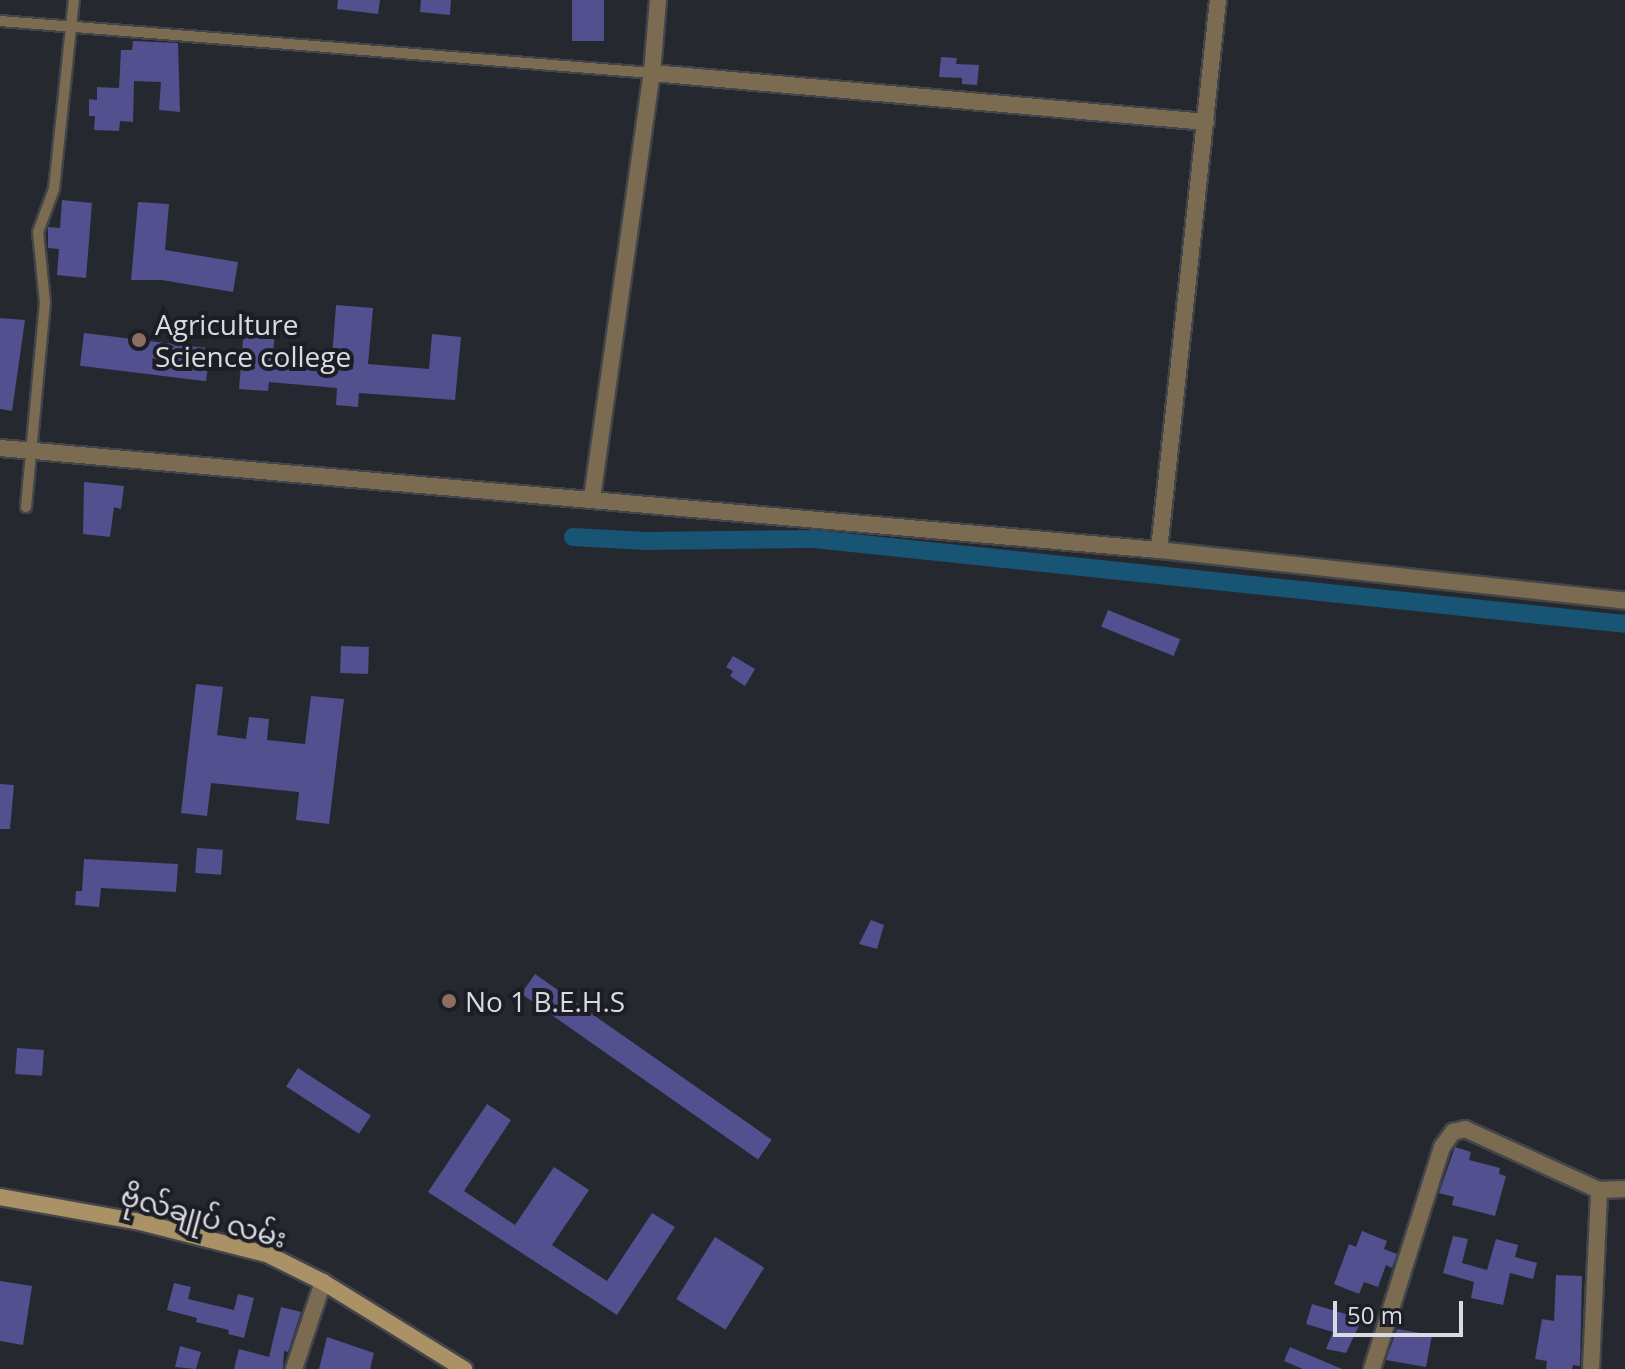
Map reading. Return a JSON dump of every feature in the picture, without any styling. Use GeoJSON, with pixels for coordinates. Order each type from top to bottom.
{"type":"FeatureCollection","features":[{"type":"Feature","properties":{"kind":"main road","name":"ဗိုလ်ချုပ် လမ်း"},"geometry":{"type":"LineString","coordinates":[[0,1197],[140,1222],[269,1255],[323,1282],[464,1369]]}},
{"type":"Feature","properties":{"kind":"street"},"geometry":{"type":"LineString","coordinates":[[592,498],[652,73],[658,0]]}},
{"type":"Feature","properties":{"kind":"street"},"geometry":{"type":"LineString","coordinates":[[1159,550],[1218,0]]}},
{"type":"Feature","properties":{"kind":"street"},"geometry":{"type":"LineString","coordinates":[[652,73],[1206,122]]}},
{"type":"Feature","properties":{"kind":"street"},"geometry":{"type":"LineString","coordinates":[[0,448],[1159,550],[1625,601]]}},
{"type":"Feature","properties":{"kind":"street"},"geometry":{"type":"LineString","coordinates":[[1372,1369],[1442,1147],[1453,1132],[1465,1129],[1599,1190],[1625,1189]]}},
{"type":"Feature","properties":{"kind":"street"},"geometry":{"type":"LineString","coordinates":[[1591,1369],[1599,1190]]}},
{"type":"Feature","properties":{"kind":"street"},"geometry":{"type":"LineString","coordinates":[[294,1369],[323,1282]]}},
{"type":"Feature","properties":{"kind":"lane"},"geometry":{"type":"LineString","coordinates":[[26,507],[45,303],[38,232],[54,189],[74,0]]}},
{"type":"Feature","properties":{"kind":"lane"},"geometry":{"type":"LineString","coordinates":[[0,21],[652,73]]}},
{"type":"Feature","properties":{"kind":"building"},"geometry":{"type":"Polygon","coordinates":[[[338,0],[380,0],[378,14],[337,9],[338,0]]]}},
{"type":"Feature","properties":{"kind":"building"},"geometry":{"type":"Polygon","coordinates":[[[421,0],[451,0],[450,15],[420,12],[421,0]]]}},
{"type":"Feature","properties":{"kind":"building"},"geometry":{"type":"Polygon","coordinates":[[[572,0],[604,0],[604,41],[572,41],[572,0]]]}},
{"type":"Feature","properties":{"kind":"building"},"geometry":{"type":"Polygon","coordinates":[[[133,41],[178,43],[180,112],[159,110],[161,82],[134,81],[133,122],[120,121],[119,131],[94,130],[95,116],[89,116],[89,99],[97,100],[97,87],[119,88],[121,50],[132,50],[133,41]]]}},
{"type":"Feature","properties":{"kind":"building"},"geometry":{"type":"Polygon","coordinates":[[[941,57],[957,58],[956,64],[979,65],[977,85],[962,84],[962,78],[939,77],[941,57]]]}},
{"type":"Feature","properties":{"kind":"building"},"geometry":{"type":"Polygon","coordinates":[[[62,200],[92,203],[86,278],[57,275],[59,249],[48,248],[48,227],[60,228],[62,200]]]}},
{"type":"Feature","properties":{"kind":"building"},"geometry":{"type":"Polygon","coordinates":[[[138,202],[169,204],[165,250],[238,262],[233,292],[162,280],[131,280],[138,202]]]}},
{"type":"Feature","properties":{"kind":"building"},"geometry":{"type":"Polygon","coordinates":[[[336,305],[373,308],[368,364],[429,369],[432,334],[461,337],[455,400],[359,393],[358,407],[336,405],[337,388],[269,382],[268,391],[239,389],[245,316],[276,318],[273,354],[332,358],[336,305]]]}},
{"type":"Feature","properties":{"kind":"building"},"geometry":{"type":"Polygon","coordinates":[[[0,318],[25,320],[12,411],[0,409],[0,318]]]}},
{"type":"Feature","properties":{"kind":"building"},"geometry":{"type":"Polygon","coordinates":[[[84,333],[210,348],[206,381],[80,366],[84,333]]]}},
{"type":"Feature","properties":{"kind":"building"},"geometry":{"type":"Polygon","coordinates":[[[84,482],[124,486],[121,509],[114,507],[110,537],[83,534],[84,482]]]}},
{"type":"Feature","properties":{"kind":"building"},"geometry":{"type":"Polygon","coordinates":[[[1108,610],[1180,639],[1174,656],[1101,627],[1108,610]]]}},
{"type":"Feature","properties":{"kind":"building"},"geometry":{"type":"Polygon","coordinates":[[[341,646],[369,647],[368,674],[340,673],[341,646]]]}},
{"type":"Feature","properties":{"kind":"building"},"geometry":{"type":"Polygon","coordinates":[[[733,656],[755,669],[745,686],[730,676],[733,671],[726,667],[733,656]]]}},
{"type":"Feature","properties":{"kind":"building"},"geometry":{"type":"Polygon","coordinates":[[[196,684],[223,687],[217,735],[246,739],[249,717],[269,719],[267,740],[305,744],[311,696],[344,699],[329,824],[296,820],[299,792],[211,783],[207,816],[181,813],[196,684]]]}},
{"type":"Feature","properties":{"kind":"building"},"geometry":{"type":"Polygon","coordinates":[[[0,784],[14,785],[10,829],[0,829],[0,784]]]}},
{"type":"Feature","properties":{"kind":"building"},"geometry":{"type":"Polygon","coordinates":[[[197,848],[223,850],[221,875],[195,873],[197,848]]]}},
{"type":"Feature","properties":{"kind":"building"},"geometry":{"type":"Polygon","coordinates":[[[84,859],[178,864],[176,892],[101,888],[99,907],[75,905],[76,891],[82,891],[84,859]]]}},
{"type":"Feature","properties":{"kind":"building"},"geometry":{"type":"Polygon","coordinates":[[[871,920],[884,925],[877,949],[859,944],[871,920]]]}},
{"type":"Feature","properties":{"kind":"building"},"geometry":{"type":"Polygon","coordinates":[[[535,974],[772,1140],[758,1159],[521,994],[535,974]]]}},
{"type":"Feature","properties":{"kind":"building"},"geometry":{"type":"Polygon","coordinates":[[[17,1048],[44,1050],[42,1076],[15,1074],[17,1048]]]}},
{"type":"Feature","properties":{"kind":"building"},"geometry":{"type":"Polygon","coordinates":[[[298,1068],[371,1115],[359,1134],[286,1086],[298,1068]]]}},
{"type":"Feature","properties":{"kind":"building"},"geometry":{"type":"Polygon","coordinates":[[[487,1104],[511,1120],[464,1191],[515,1225],[554,1167],[589,1190],[552,1245],[607,1281],[652,1213],[675,1227],[617,1315],[428,1192],[487,1104]]]}},
{"type":"Feature","properties":{"kind":"building"},"geometry":{"type":"Polygon","coordinates":[[[1455,1147],[1471,1152],[1469,1160],[1500,1168],[1499,1174],[1506,1176],[1495,1216],[1452,1205],[1454,1197],[1439,1193],[1455,1147]]]}},
{"type":"Feature","properties":{"kind":"building"},"geometry":{"type":"Polygon","coordinates":[[[1362,1231],[1387,1241],[1384,1249],[1397,1254],[1392,1268],[1386,1265],[1378,1287],[1364,1282],[1359,1294],[1334,1284],[1349,1244],[1356,1247],[1362,1231]]]}},
{"type":"Feature","properties":{"kind":"building"},"geometry":{"type":"Polygon","coordinates":[[[1453,1236],[1468,1239],[1462,1263],[1487,1270],[1496,1239],[1518,1245],[1515,1257],[1537,1263],[1533,1279],[1510,1273],[1503,1305],[1471,1298],[1474,1282],[1443,1273],[1453,1236]]]}},
{"type":"Feature","properties":{"kind":"building"},"geometry":{"type":"Polygon","coordinates":[[[715,1237],[764,1268],[726,1330],[676,1299],[715,1237]]]}},
{"type":"Feature","properties":{"kind":"building"},"geometry":{"type":"Polygon","coordinates":[[[1556,1275],[1582,1276],[1580,1366],[1573,1365],[1572,1369],[1546,1369],[1547,1361],[1535,1359],[1542,1319],[1554,1321],[1556,1275]]]}},
{"type":"Feature","properties":{"kind":"building"},"geometry":{"type":"Polygon","coordinates":[[[0,1281],[32,1286],[23,1345],[0,1341],[0,1281]]]}},
{"type":"Feature","properties":{"kind":"building"},"geometry":{"type":"Polygon","coordinates":[[[174,1283],[191,1287],[188,1299],[234,1310],[238,1294],[254,1298],[244,1338],[228,1334],[229,1330],[196,1322],[197,1318],[167,1310],[174,1283]]]}},
{"type":"Feature","properties":{"kind":"building"},"geometry":{"type":"Polygon","coordinates":[[[1312,1304],[1362,1319],[1346,1353],[1326,1349],[1333,1332],[1306,1324],[1312,1304]]]}},
{"type":"Feature","properties":{"kind":"building"},"geometry":{"type":"Polygon","coordinates":[[[281,1307],[301,1312],[288,1352],[284,1351],[283,1369],[234,1369],[239,1349],[269,1357],[281,1307]]]}},
{"type":"Feature","properties":{"kind":"building"},"geometry":{"type":"Polygon","coordinates":[[[1397,1329],[1432,1335],[1426,1367],[1386,1360],[1397,1329]]]}},
{"type":"Feature","properties":{"kind":"building"},"geometry":{"type":"Polygon","coordinates":[[[327,1337],[374,1353],[370,1369],[319,1369],[327,1337]]]}},
{"type":"Feature","properties":{"kind":"building"},"geometry":{"type":"Polygon","coordinates":[[[180,1346],[201,1352],[196,1369],[175,1367],[180,1346]]]}},
{"type":"Feature","properties":{"kind":"building"},"geometry":{"type":"Polygon","coordinates":[[[1290,1347],[1342,1369],[1303,1369],[1284,1361],[1290,1347]]]}},
{"type":"Feature","properties":{"kind":"waterway"},"geometry":{"type":"LineString","coordinates":[[573,537],[646,541],[814,539],[1625,624]]}},
{"type":"Feature","properties":{"kind":"place","name":"Agriculture Science college"},"geometry":{"type":"Point","coordinates":[139,340]}},
{"type":"Feature","properties":{"kind":"place","name":"No 1 B.E.H.S"},"geometry":{"type":"Point","coordinates":[449,1001]}}]}
